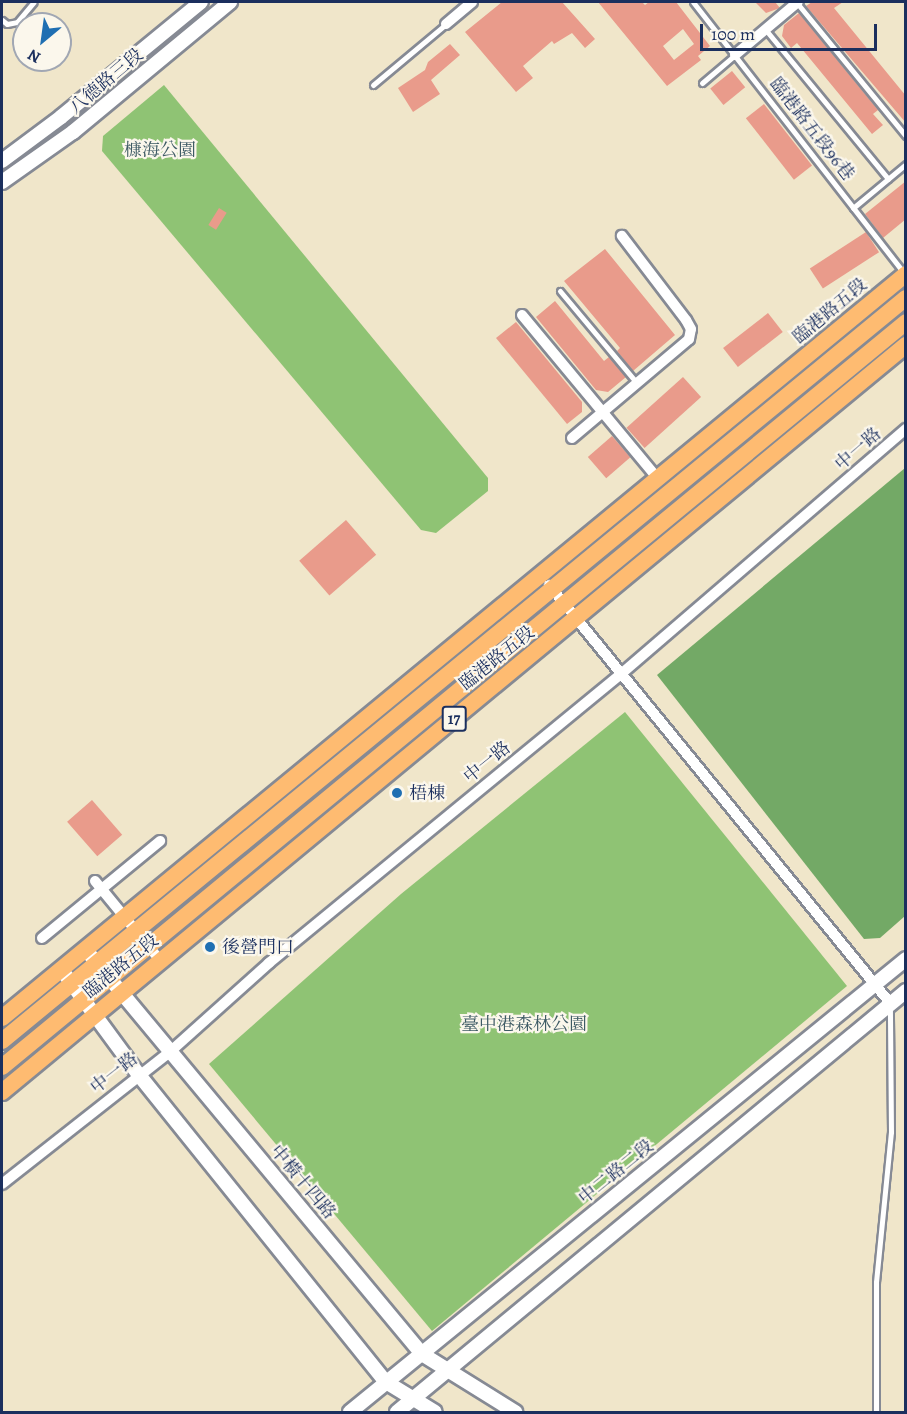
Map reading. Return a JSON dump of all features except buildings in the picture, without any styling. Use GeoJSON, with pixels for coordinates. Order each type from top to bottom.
{"type":"FeatureCollection","features":[{"type":"Feature","properties":{"kind":"main road","name":"臨港路五段"},"geometry":{"type":"LineString","coordinates":[[2,1018],[905,275]]}},
{"type":"Feature","properties":{"kind":"main road","name":"臨港路五段"},"geometry":{"type":"LineString","coordinates":[[2,1041],[906,298]]}},
{"type":"Feature","properties":{"kind":"main road","name":"臨港路五段"},"geometry":{"type":"LineString","coordinates":[[2,1067],[906,322]]}},
{"type":"Feature","properties":{"kind":"main road","name":"臨港路五段"},"geometry":{"type":"LineString","coordinates":[[2,1092],[95,1012],[577,619],[906,345]]}},
{"type":"Feature","properties":{"kind":"street","name":"八德路三段"},"geometry":{"type":"LineString","coordinates":[[2,161],[61,117],[201,2]]}},
{"type":"Feature","properties":{"kind":"street","name":"八德路三段"},"geometry":{"type":"LineString","coordinates":[[2,182],[73,132],[230,2]]}},
{"type":"Feature","properties":{"kind":"street"},"geometry":{"type":"LineString","coordinates":[[446,24],[472,2]]}},
{"type":"Feature","properties":{"kind":"street"},"geometry":{"type":"LineString","coordinates":[[735,55],[797,2]]}},
{"type":"Feature","properties":{"kind":"street"},"geometry":{"type":"LineString","coordinates":[[61,117],[73,132]]}},
{"type":"Feature","properties":{"kind":"street"},"geometry":{"type":"LineString","coordinates":[[572,438],[686,344],[691,329],[622,236]]}},
{"type":"Feature","properties":{"kind":"street"},"geometry":{"type":"LineString","coordinates":[[522,315],[658,479]]}},
{"type":"Feature","properties":{"kind":"street","name":"中一路"},"geometry":{"type":"LineString","coordinates":[[2,1184],[171,1051],[372,876],[621,674],[906,429]]}},
{"type":"Feature","properties":{"kind":"street"},"geometry":{"type":"LineString","coordinates":[[541,576],[890,1004]]}},
{"type":"Feature","properties":{"kind":"street"},"geometry":{"type":"LineString","coordinates":[[42,938],[98,886],[160,841]]}},
{"type":"Feature","properties":{"kind":"street"},"geometry":{"type":"LineString","coordinates":[[98,886],[160,960]]}},
{"type":"Feature","properties":{"kind":"street","name":"中橫十四路"},"geometry":{"type":"LineString","coordinates":[[85,949],[422,1354],[446,1372],[515,1413]]}},
{"type":"Feature","properties":{"kind":"street","name":"中二路二段"},"geometry":{"type":"LineString","coordinates":[[350,1413],[906,958]]}},
{"type":"Feature","properties":{"kind":"street"},"geometry":{"type":"LineString","coordinates":[[61,969],[95,1012],[139,1075],[386,1382],[411,1401],[435,1413]]}},
{"type":"Feature","properties":{"kind":"street"},"geometry":{"type":"LineString","coordinates":[[397,1413],[906,990]]}},
{"type":"Feature","properties":{"kind":"lane"},"geometry":{"type":"LineString","coordinates":[[2,20],[7,24],[17,22],[34,2]]}},
{"type":"Feature","properties":{"kind":"lane","name":"臨港路五段96巷"},"geometry":{"type":"LineString","coordinates":[[693,2],[905,275]]}},
{"type":"Feature","properties":{"kind":"lane"},"geometry":{"type":"LineString","coordinates":[[797,2],[906,136]]}},
{"type":"Feature","properties":{"kind":"lane"},"geometry":{"type":"LineString","coordinates":[[372,85],[446,24]]}},
{"type":"Feature","properties":{"kind":"lane"},"geometry":{"type":"LineString","coordinates":[[765,29],[888,179]]}},
{"type":"Feature","properties":{"kind":"lane"},"geometry":{"type":"LineString","coordinates":[[702,83],[735,55]]}},
{"type":"Feature","properties":{"kind":"lane"},"geometry":{"type":"LineString","coordinates":[[853,208],[906,164]]}},
{"type":"Feature","properties":{"kind":"lane"},"geometry":{"type":"LineString","coordinates":[[560,291],[638,384]]}},
{"type":"Feature","properties":{"kind":"lane"},"geometry":{"type":"LineString","coordinates":[[876,1413],[876,1282],[891,1132],[890,1004]]}},
{"type":"Feature","properties":{"kind":"green space","name":"槺海公園"},"geometry":{"type":"Polygon","coordinates":[[[164,85],[488,478],[488,491],[436,533],[421,530],[102,151],[103,136],[164,85]]]}},
{"type":"Feature","properties":{"kind":"green space"},"geometry":{"type":"Polygon","coordinates":[[[905,468],[905,916],[880,938],[864,939],[657,675],[905,468]]]}},
{"type":"Feature","properties":{"kind":"green space","name":"臺中港森林公園"},"geometry":{"type":"Polygon","coordinates":[[[625,712],[847,986],[432,1331],[209,1064],[401,894],[625,712]]]}},
{"type":"Feature","properties":{"kind":"place","name":"梧棟"},"geometry":{"type":"Point","coordinates":[397,793]}},
{"type":"Feature","properties":{"kind":"place","name":"後營門口"},"geometry":{"type":"Point","coordinates":[210,947]}}]}
